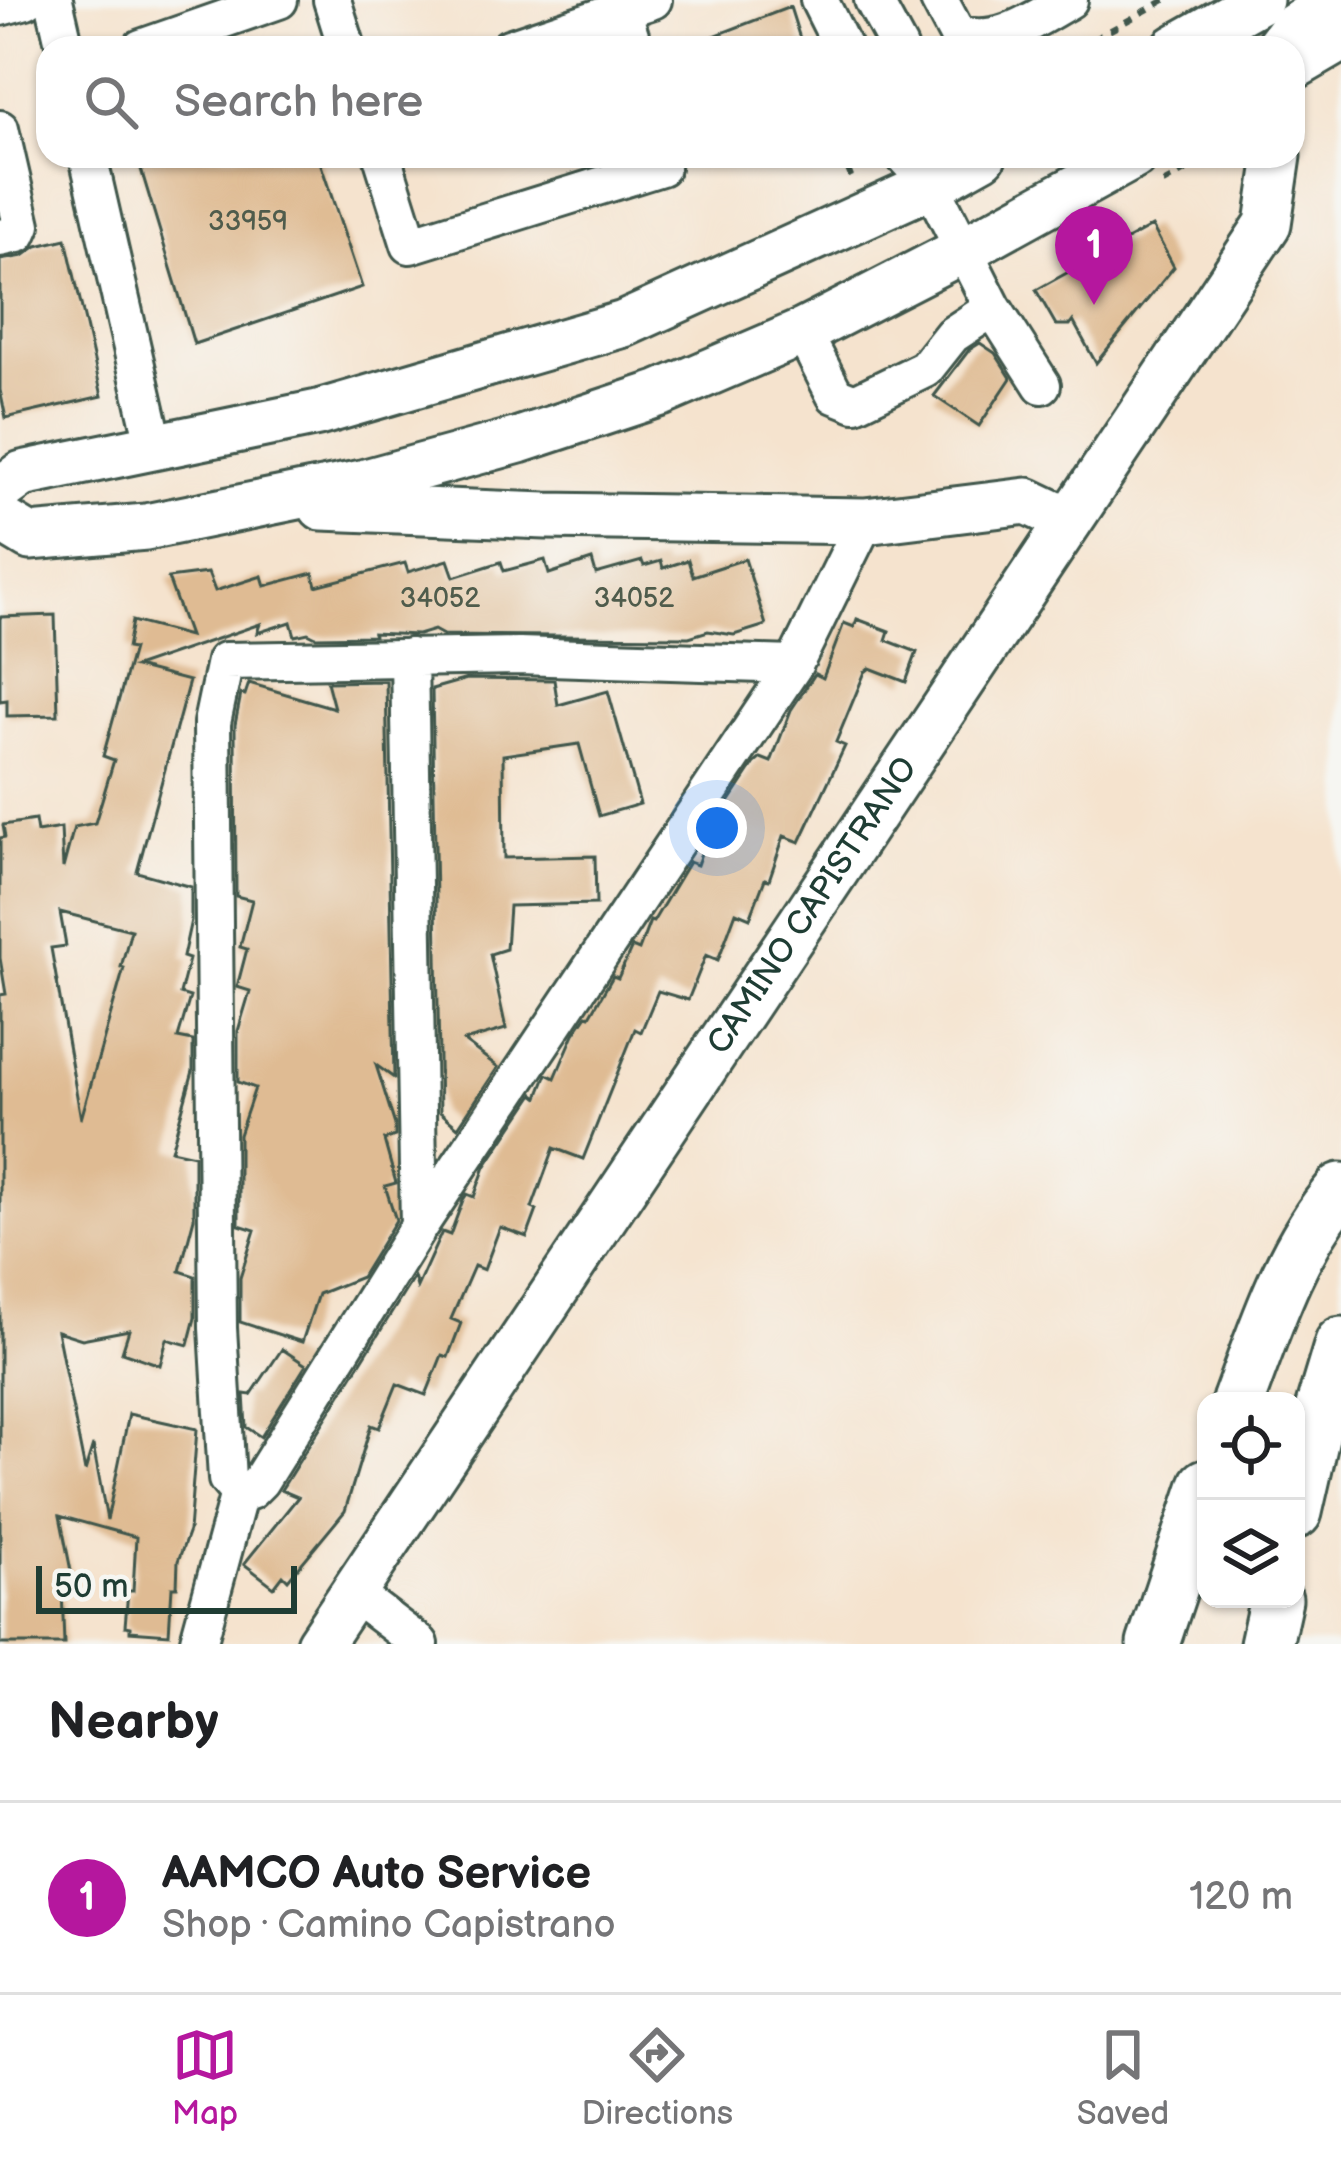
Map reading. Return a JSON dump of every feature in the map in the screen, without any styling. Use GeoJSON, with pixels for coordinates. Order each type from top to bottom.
{"type":"FeatureCollection","features":[{"type":"Feature","properties":{"kind":"highway"},"geometry":{"type":"LineString","coordinates":[[1241,1392],[1315,1220],[1341,1189]]}},
{"type":"Feature","properties":{"kind":"highway"},"geometry":{"type":"LineString","coordinates":[[1299,1500],[1341,1343]]}},
{"type":"Feature","properties":{"kind":"highway"},"geometry":{"type":"LineString","coordinates":[[1153,1644],[1201,1500]]}},
{"type":"Feature","properties":{"kind":"highway"},"geometry":{"type":"LineString","coordinates":[[1266,1644],[1274,1608]]}},
{"type":"Feature","properties":{"kind":"main road"},"geometry":{"type":"LineString","coordinates":[[1196,36],[1260,0]]}},
{"type":"Feature","properties":{"kind":"main road"},"geometry":{"type":"LineString","coordinates":[[1286,36],[1335,0]]}},
{"type":"Feature","properties":{"kind":"main road"},"geometry":{"type":"LineString","coordinates":[[1305,61],[1341,39]]}},
{"type":"Feature","properties":{"kind":"main road"},"geometry":{"type":"LineString","coordinates":[[0,490],[22,474],[318,413],[624,324],[918,168]]}},
{"type":"Feature","properties":{"kind":"main road"},"geometry":{"type":"LineString","coordinates":[[0,519],[31,537],[146,527],[344,487],[519,440],[661,393],[802,332],[1112,168]]}},
{"type":"Feature","properties":{"kind":"main road","name":"CAMINO CAPISTRANO"},"geometry":{"type":"LineString","coordinates":[[319,1644],[1268,224],[1276,168]]}},
{"type":"Feature","properties":{"kind":"main road"},"geometry":{"type":"LineString","coordinates":[[266,505],[865,521],[1027,501],[1069,521]]}},
{"type":"Feature","properties":{"kind":"lane"},"geometry":{"type":"LineString","coordinates":[[0,7],[26,0]]}},
{"type":"Feature","properties":{"kind":"lane"},"geometry":{"type":"LineString","coordinates":[[54,0],[62,36]]}},
{"type":"Feature","properties":{"kind":"lane"},"geometry":{"type":"LineString","coordinates":[[175,36],[279,0]]}},
{"type":"Feature","properties":{"kind":"lane"},"geometry":{"type":"LineString","coordinates":[[332,0],[343,36]]}},
{"type":"Feature","properties":{"kind":"lane"},"geometry":{"type":"LineString","coordinates":[[819,0],[837,36]]}},
{"type":"Feature","properties":{"kind":"lane"},"geometry":{"type":"LineString","coordinates":[[873,0],[892,36]]}},
{"type":"Feature","properties":{"kind":"lane"},"geometry":{"type":"LineString","coordinates":[[939,0],[957,34],[964,36]]}},
{"type":"Feature","properties":{"kind":"lane"},"geometry":{"type":"LineString","coordinates":[[996,36],[1069,0]]}},
{"type":"Feature","properties":{"kind":"lane"},"geometry":{"type":"LineString","coordinates":[[545,36],[638,5],[635,36]]}},
{"type":"Feature","properties":{"kind":"lane"},"geometry":{"type":"LineString","coordinates":[[0,129],[22,225],[18,234],[0,238]]}},
{"type":"Feature","properties":{"kind":"lane"},"geometry":{"type":"LineString","coordinates":[[91,168],[155,448]]}},
{"type":"Feature","properties":{"kind":"lane"},"geometry":{"type":"LineString","coordinates":[[386,168],[410,245],[658,168]]}},
{"type":"Feature","properties":{"kind":"lane"},"geometry":{"type":"LineString","coordinates":[[923,168],[994,308],[1042,385]]}},
{"type":"Feature","properties":{"kind":"lane"},"geometry":{"type":"LineString","coordinates":[[802,332],[835,395],[855,403],[925,369],[952,335],[994,308]]}},
{"type":"Feature","properties":{"kind":"lane"},"geometry":{"type":"LineString","coordinates":[[239,1493],[250,1491],[260,1481],[419,1226],[794,665],[865,521]]}},
{"type":"Feature","properties":{"kind":"lane"},"geometry":{"type":"LineString","coordinates":[[239,1493],[227,1479],[218,1328],[212,723],[225,661],[519,656],[794,665]]}},
{"type":"Feature","properties":{"kind":"lane"},"geometry":{"type":"LineString","coordinates":[[409,657],[419,1226]]}},
{"type":"Feature","properties":{"kind":"lane"},"geometry":{"type":"LineString","coordinates":[[199,1640],[239,1493]]}},
{"type":"Feature","properties":{"kind":"lane"},"geometry":{"type":"LineString","coordinates":[[353,1593],[420,1644]]}},
{"type":"Feature","properties":{"kind":"path"},"geometry":{"type":"LineString","coordinates":[[1100,36],[1165,0]]}},
{"type":"Feature","properties":{"kind":"building"},"geometry":{"type":"Polygon","coordinates":[[[790,7],[799,36],[714,36],[790,7]]]}},
{"type":"Feature","properties":{"kind":"building"},"geometry":{"type":"Polygon","coordinates":[[[141,168],[322,168],[362,287],[194,344],[141,168]]]}},
{"type":"Feature","properties":{"kind":"building"},"geometry":{"type":"Polygon","coordinates":[[[1152,226],[1174,267],[1096,363],[1073,321],[1056,325],[1036,290],[1152,226]]]}},
{"type":"Feature","properties":{"kind":"building"},"geometry":{"type":"Polygon","coordinates":[[[66,239],[102,396],[6,418],[0,390],[0,260],[66,239]]]}},
{"type":"Feature","properties":{"kind":"building"},"geometry":{"type":"Polygon","coordinates":[[[980,343],[995,353],[1011,378],[979,426],[934,396],[969,350],[980,343]]]}},
{"type":"Feature","properties":{"kind":"building"},"geometry":{"type":"Polygon","coordinates":[[[745,559],[766,625],[734,635],[708,631],[689,637],[443,635],[434,630],[418,635],[316,637],[308,633],[295,636],[291,622],[257,633],[260,624],[135,667],[189,681],[137,872],[191,887],[191,920],[183,957],[189,959],[180,994],[190,997],[178,1038],[193,1041],[193,1071],[171,1150],[194,1155],[194,1218],[180,1271],[195,1276],[195,1318],[188,1345],[167,1339],[160,1365],[122,1352],[129,1330],[82,1339],[57,1331],[85,1471],[93,1445],[107,1520],[129,1414],[197,1429],[189,1531],[178,1561],[177,1587],[172,1587],[169,1634],[130,1631],[125,1626],[128,1591],[133,1591],[136,1537],[60,1516],[74,1586],[62,1589],[64,1644],[0,1644],[0,995],[6,994],[0,958],[0,838],[5,837],[3,825],[35,820],[37,832],[61,828],[63,868],[74,827],[95,823],[114,760],[103,756],[133,649],[127,648],[132,621],[189,636],[168,578],[208,573],[215,591],[262,576],[265,586],[313,573],[316,586],[405,563],[408,572],[448,560],[454,577],[501,562],[504,571],[545,560],[549,574],[592,560],[596,574],[642,561],[644,566],[661,561],[663,568],[688,560],[693,576],[745,559]],[[60,912],[66,946],[51,948],[81,1119],[124,968],[131,930],[60,912]]]}},
{"type":"Feature","properties":{"kind":"building"},"geometry":{"type":"Polygon","coordinates":[[[55,615],[58,715],[7,716],[7,700],[0,701],[0,617],[55,615]]]}},
{"type":"Feature","properties":{"kind":"building"},"geometry":{"type":"Polygon","coordinates":[[[857,619],[889,631],[886,640],[917,652],[906,682],[870,668],[865,672],[836,742],[845,746],[800,842],[784,836],[750,918],[736,912],[718,960],[706,955],[688,1000],[658,991],[641,1032],[635,1029],[583,1159],[554,1148],[532,1208],[537,1210],[527,1237],[500,1227],[484,1270],[474,1266],[451,1319],[461,1323],[426,1395],[397,1384],[379,1428],[371,1425],[345,1511],[288,1580],[283,1575],[274,1587],[244,1564],[298,1497],[281,1490],[414,1277],[417,1287],[442,1232],[450,1235],[463,1200],[467,1194],[474,1197],[485,1167],[534,1094],[538,1097],[547,1074],[555,1078],[574,1034],[613,976],[618,978],[632,947],[639,950],[650,921],[689,862],[697,865],[707,836],[755,763],[761,758],[771,762],[791,710],[815,674],[823,678],[844,623],[854,627],[857,619]]]}},
{"type":"Feature","properties":{"kind":"building"},"geometry":{"type":"Polygon","coordinates":[[[467,679],[554,680],[558,705],[608,691],[640,804],[599,816],[579,744],[503,755],[504,858],[595,856],[596,904],[509,906],[506,949],[490,954],[506,1029],[464,1041],[498,1067],[458,1127],[440,1112],[432,689],[467,679]]]}},
{"type":"Feature","properties":{"kind":"building"},"geometry":{"type":"Polygon","coordinates":[[[386,681],[394,1078],[376,1065],[395,1125],[395,1136],[384,1140],[396,1183],[385,1186],[396,1220],[361,1277],[318,1294],[302,1342],[240,1322],[240,1278],[255,1230],[239,1225],[239,1135],[255,1088],[238,1082],[238,1031],[250,991],[237,987],[247,949],[240,947],[252,900],[236,896],[235,725],[241,694],[245,695],[249,683],[334,708],[327,682],[386,681]]]}},
{"type":"Feature","properties":{"kind":"building"},"geometry":{"type":"Polygon","coordinates":[[[282,1349],[306,1365],[261,1437],[246,1427],[244,1394],[251,1395],[282,1349]]]}},
{"type":"Feature","properties":{"kind":"place","name":"AAMCO Auto Service"},"geometry":{"type":"Point","coordinates":[1094,305]}}]}
